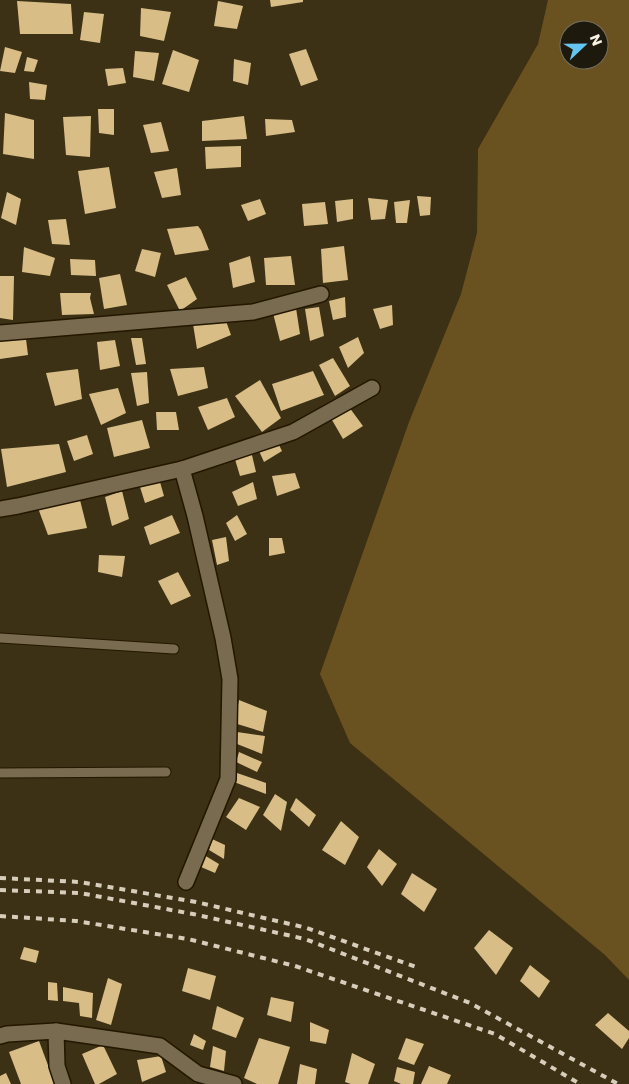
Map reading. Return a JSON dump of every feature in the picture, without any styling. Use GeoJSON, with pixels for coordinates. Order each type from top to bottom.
{"type":"FeatureCollection","features":[{"type":"Feature","properties":{"kind":"street"},"geometry":{"type":"LineString","coordinates":[[0,333],[253,312],[321,294]]}},
{"type":"Feature","properties":{"kind":"street"},"geometry":{"type":"LineString","coordinates":[[0,509],[182,470],[293,432],[372,388]]}},
{"type":"Feature","properties":{"kind":"street"},"geometry":{"type":"LineString","coordinates":[[182,470],[195,516],[221,629],[230,679],[228,779],[186,882]]}},
{"type":"Feature","properties":{"kind":"street"},"geometry":{"type":"LineString","coordinates":[[0,1036],[56,1031],[160,1046],[198,1074],[234,1084]]}},
{"type":"Feature","properties":{"kind":"street"},"geometry":{"type":"LineString","coordinates":[[56,1031],[57,1066],[63,1084]]}},
{"type":"Feature","properties":{"kind":"lane"},"geometry":{"type":"LineString","coordinates":[[0,638],[174,649]]}},
{"type":"Feature","properties":{"kind":"lane"},"geometry":{"type":"LineString","coordinates":[[0,773],[166,772]]}},
{"type":"Feature","properties":{"kind":"shaded area"},"geometry":{"type":"Polygon","coordinates":[[[548,0],[629,0],[629,980],[605,955],[350,743],[320,674],[409,422],[461,294],[477,233],[478,149],[538,44],[548,0]]]}},
{"type":"Feature","properties":{"kind":"building"},"geometry":{"type":"Polygon","coordinates":[[[270,0],[303,0],[303,2],[271,7],[270,0]]]}},
{"type":"Feature","properties":{"kind":"building"},"geometry":{"type":"Polygon","coordinates":[[[17,1],[71,4],[73,34],[20,34],[17,1]]]}},
{"type":"Feature","properties":{"kind":"building"},"geometry":{"type":"Polygon","coordinates":[[[218,1],[243,6],[237,29],[214,26],[218,1]]]}},
{"type":"Feature","properties":{"kind":"building"},"geometry":{"type":"Polygon","coordinates":[[[141,8],[171,12],[164,41],[140,36],[141,8]]]}},
{"type":"Feature","properties":{"kind":"building"},"geometry":{"type":"Polygon","coordinates":[[[84,12],[104,14],[100,43],[80,40],[84,12]]]}},
{"type":"Feature","properties":{"kind":"building"},"geometry":{"type":"Polygon","coordinates":[[[5,47],[22,52],[15,73],[0,71],[5,47]]]}},
{"type":"Feature","properties":{"kind":"building"},"geometry":{"type":"Polygon","coordinates":[[[306,49],[318,80],[301,86],[289,54],[306,49]]]}},
{"type":"Feature","properties":{"kind":"building"},"geometry":{"type":"Polygon","coordinates":[[[173,50],[199,60],[189,92],[162,84],[173,50]]]}},
{"type":"Feature","properties":{"kind":"building"},"geometry":{"type":"Polygon","coordinates":[[[135,51],[159,53],[154,81],[133,77],[135,51]]]}},
{"type":"Feature","properties":{"kind":"building"},"geometry":{"type":"Polygon","coordinates":[[[27,57],[38,60],[34,72],[24,71],[27,57]]]}},
{"type":"Feature","properties":{"kind":"building"},"geometry":{"type":"Polygon","coordinates":[[[234,59],[251,63],[248,85],[233,81],[234,59]]]}},
{"type":"Feature","properties":{"kind":"building"},"geometry":{"type":"Polygon","coordinates":[[[123,68],[126,83],[108,86],[105,69],[123,68]]]}},
{"type":"Feature","properties":{"kind":"building"},"geometry":{"type":"Polygon","coordinates":[[[29,82],[47,85],[45,100],[30,99],[29,82]]]}},
{"type":"Feature","properties":{"kind":"building"},"geometry":{"type":"Polygon","coordinates":[[[98,109],[114,109],[114,135],[99,133],[98,109]]]}},
{"type":"Feature","properties":{"kind":"building"},"geometry":{"type":"Polygon","coordinates":[[[5,113],[34,120],[34,159],[3,154],[5,113]]]}},
{"type":"Feature","properties":{"kind":"building"},"geometry":{"type":"Polygon","coordinates":[[[91,116],[90,157],[66,155],[63,117],[91,116]]]}},
{"type":"Feature","properties":{"kind":"building"},"geometry":{"type":"Polygon","coordinates":[[[244,116],[247,139],[202,141],[202,121],[244,116]]]}},
{"type":"Feature","properties":{"kind":"building"},"geometry":{"type":"Polygon","coordinates":[[[265,119],[292,120],[295,132],[266,136],[265,119]]]}},
{"type":"Feature","properties":{"kind":"building"},"geometry":{"type":"Polygon","coordinates":[[[161,122],[169,151],[151,153],[143,125],[161,122]]]}},
{"type":"Feature","properties":{"kind":"building"},"geometry":{"type":"Polygon","coordinates":[[[241,146],[241,167],[206,169],[205,147],[241,146]]]}},
{"type":"Feature","properties":{"kind":"building"},"geometry":{"type":"Polygon","coordinates":[[[109,167],[116,208],[85,214],[78,171],[109,167]]]}},
{"type":"Feature","properties":{"kind":"building"},"geometry":{"type":"Polygon","coordinates":[[[177,168],[181,195],[162,198],[154,172],[177,168]]]}},
{"type":"Feature","properties":{"kind":"building"},"geometry":{"type":"Polygon","coordinates":[[[7,192],[21,199],[16,225],[1,218],[7,192]]]}},
{"type":"Feature","properties":{"kind":"building"},"geometry":{"type":"Polygon","coordinates":[[[417,196],[431,197],[430,215],[420,216],[417,196]]]}},
{"type":"Feature","properties":{"kind":"building"},"geometry":{"type":"Polygon","coordinates":[[[368,198],[388,200],[385,219],[371,220],[368,198]]]}},
{"type":"Feature","properties":{"kind":"building"},"geometry":{"type":"Polygon","coordinates":[[[260,199],[266,214],[248,221],[241,205],[260,199]]]}},
{"type":"Feature","properties":{"kind":"building"},"geometry":{"type":"Polygon","coordinates":[[[353,199],[353,219],[337,222],[335,201],[353,199]]]}},
{"type":"Feature","properties":{"kind":"building"},"geometry":{"type":"Polygon","coordinates":[[[410,200],[407,223],[396,223],[394,202],[410,200]]]}},
{"type":"Feature","properties":{"kind":"building"},"geometry":{"type":"Polygon","coordinates":[[[325,202],[328,224],[304,226],[302,204],[325,202]]]}},
{"type":"Feature","properties":{"kind":"building"},"geometry":{"type":"Polygon","coordinates":[[[66,219],[70,245],[52,244],[48,220],[66,219]]]}},
{"type":"Feature","properties":{"kind":"building"},"geometry":{"type":"Polygon","coordinates":[[[198,226],[209,250],[175,255],[167,229],[198,226]]]}},
{"type":"Feature","properties":{"kind":"building"},"geometry":{"type":"Polygon","coordinates":[[[344,246],[348,280],[323,283],[321,249],[344,246]]]}},
{"type":"Feature","properties":{"kind":"building"},"geometry":{"type":"Polygon","coordinates":[[[24,247],[55,258],[50,276],[22,272],[24,247]]]}},
{"type":"Feature","properties":{"kind":"building"},"geometry":{"type":"Polygon","coordinates":[[[142,249],[161,253],[155,277],[135,271],[142,249]]]}},
{"type":"Feature","properties":{"kind":"building"},"geometry":{"type":"Polygon","coordinates":[[[250,256],[255,282],[233,288],[229,263],[250,256]]]}},
{"type":"Feature","properties":{"kind":"building"},"geometry":{"type":"Polygon","coordinates":[[[291,256],[295,285],[266,285],[264,258],[291,256]]]}},
{"type":"Feature","properties":{"kind":"building"},"geometry":{"type":"Polygon","coordinates":[[[70,259],[95,260],[96,276],[71,275],[70,259]]]}},
{"type":"Feature","properties":{"kind":"building"},"geometry":{"type":"Polygon","coordinates":[[[120,274],[127,305],[104,309],[99,278],[120,274]]]}},
{"type":"Feature","properties":{"kind":"building"},"geometry":{"type":"Polygon","coordinates":[[[0,276],[14,276],[13,320],[0,318],[0,276]]]}},
{"type":"Feature","properties":{"kind":"building"},"geometry":{"type":"Polygon","coordinates":[[[186,277],[197,299],[180,311],[167,285],[186,277]]]}},
{"type":"Feature","properties":{"kind":"building"},"geometry":{"type":"Polygon","coordinates":[[[60,293],[91,293],[90,298],[94,314],[62,315],[60,293]]]}},
{"type":"Feature","properties":{"kind":"building"},"geometry":{"type":"Polygon","coordinates":[[[345,297],[346,317],[333,320],[329,301],[345,297]]]}},
{"type":"Feature","properties":{"kind":"building"},"geometry":{"type":"Polygon","coordinates":[[[392,305],[393,325],[380,329],[373,309],[392,305]]]}},
{"type":"Feature","properties":{"kind":"building"},"geometry":{"type":"Polygon","coordinates":[[[319,307],[324,336],[310,341],[305,309],[319,307]]]}},
{"type":"Feature","properties":{"kind":"building"},"geometry":{"type":"Polygon","coordinates":[[[296,308],[300,334],[280,341],[273,313],[296,308]]]}},
{"type":"Feature","properties":{"kind":"building"},"geometry":{"type":"Polygon","coordinates":[[[226,321],[231,335],[197,349],[193,324],[226,321]]]}},
{"type":"Feature","properties":{"kind":"building"},"geometry":{"type":"Polygon","coordinates":[[[358,337],[364,353],[348,368],[339,347],[358,337]]]}},
{"type":"Feature","properties":{"kind":"building"},"geometry":{"type":"Polygon","coordinates":[[[131,338],[142,338],[146,364],[136,365],[131,338]]]}},
{"type":"Feature","properties":{"kind":"building"},"geometry":{"type":"Polygon","coordinates":[[[0,339],[26,339],[28,355],[0,359],[0,339]]]}},
{"type":"Feature","properties":{"kind":"building"},"geometry":{"type":"Polygon","coordinates":[[[115,340],[120,366],[100,370],[97,342],[115,340]]]}},
{"type":"Feature","properties":{"kind":"building"},"geometry":{"type":"Polygon","coordinates":[[[333,358],[350,386],[335,396],[319,365],[333,358]]]}},
{"type":"Feature","properties":{"kind":"building"},"geometry":{"type":"Polygon","coordinates":[[[204,367],[208,388],[178,396],[170,369],[204,367]]]}},
{"type":"Feature","properties":{"kind":"building"},"geometry":{"type":"Polygon","coordinates":[[[78,369],[82,399],[55,406],[46,373],[78,369]]]}},
{"type":"Feature","properties":{"kind":"building"},"geometry":{"type":"Polygon","coordinates":[[[313,371],[324,395],[281,411],[272,384],[313,371]]]}},
{"type":"Feature","properties":{"kind":"building"},"geometry":{"type":"Polygon","coordinates":[[[147,372],[149,403],[137,406],[131,373],[147,372]]]}},
{"type":"Feature","properties":{"kind":"building"},"geometry":{"type":"Polygon","coordinates":[[[260,380],[281,418],[262,432],[235,396],[260,380]]]}},
{"type":"Feature","properties":{"kind":"building"},"geometry":{"type":"Polygon","coordinates":[[[118,388],[126,413],[101,425],[89,394],[118,388]]]}},
{"type":"Feature","properties":{"kind":"building"},"geometry":{"type":"Polygon","coordinates":[[[227,398],[235,417],[208,430],[198,407],[227,398]]]}},
{"type":"Feature","properties":{"kind":"building"},"geometry":{"type":"Polygon","coordinates":[[[349,407],[363,426],[343,439],[332,420],[349,407]]]}},
{"type":"Feature","properties":{"kind":"building"},"geometry":{"type":"Polygon","coordinates":[[[156,412],[176,412],[179,430],[157,430],[156,412]]]}},
{"type":"Feature","properties":{"kind":"building"},"geometry":{"type":"Polygon","coordinates":[[[142,420],[150,448],[114,457],[107,428],[142,420]]]}},
{"type":"Feature","properties":{"kind":"building"},"geometry":{"type":"Polygon","coordinates":[[[87,435],[93,454],[74,461],[67,441],[87,435]]]}},
{"type":"Feature","properties":{"kind":"building"},"geometry":{"type":"Polygon","coordinates":[[[278,443],[282,451],[264,462],[259,451],[278,443]]]}},
{"type":"Feature","properties":{"kind":"building"},"geometry":{"type":"Polygon","coordinates":[[[59,444],[66,472],[7,487],[1,449],[59,444]]]}},
{"type":"Feature","properties":{"kind":"building"},"geometry":{"type":"Polygon","coordinates":[[[251,451],[256,472],[240,476],[234,456],[251,451]]]}},
{"type":"Feature","properties":{"kind":"building"},"geometry":{"type":"Polygon","coordinates":[[[295,473],[300,488],[277,496],[272,476],[295,473]]]}},
{"type":"Feature","properties":{"kind":"building"},"geometry":{"type":"Polygon","coordinates":[[[160,482],[164,496],[145,503],[140,487],[160,482]]]}},
{"type":"Feature","properties":{"kind":"building"},"geometry":{"type":"Polygon","coordinates":[[[253,482],[257,499],[238,506],[232,492],[253,482]]]}},
{"type":"Feature","properties":{"kind":"building"},"geometry":{"type":"Polygon","coordinates":[[[122,491],[129,519],[112,526],[105,497],[122,491]]]}},
{"type":"Feature","properties":{"kind":"building"},"geometry":{"type":"Polygon","coordinates":[[[80,500],[87,528],[48,535],[38,508],[80,500]]]}},
{"type":"Feature","properties":{"kind":"building"},"geometry":{"type":"Polygon","coordinates":[[[172,515],[180,533],[150,545],[144,527],[172,515]]]}},
{"type":"Feature","properties":{"kind":"building"},"geometry":{"type":"Polygon","coordinates":[[[237,515],[247,534],[235,541],[226,523],[237,515]]]}},
{"type":"Feature","properties":{"kind":"building"},"geometry":{"type":"Polygon","coordinates":[[[226,537],[229,561],[217,565],[212,540],[226,537]]]}},
{"type":"Feature","properties":{"kind":"building"},"geometry":{"type":"Polygon","coordinates":[[[269,538],[282,538],[285,553],[269,556],[269,538]]]}},
{"type":"Feature","properties":{"kind":"building"},"geometry":{"type":"Polygon","coordinates":[[[99,555],[125,556],[122,577],[98,572],[99,555]]]}},
{"type":"Feature","properties":{"kind":"building"},"geometry":{"type":"Polygon","coordinates":[[[178,572],[191,596],[171,605],[158,581],[178,572]]]}},
{"type":"Feature","properties":{"kind":"building"},"geometry":{"type":"Polygon","coordinates":[[[239,700],[267,711],[263,732],[234,723],[239,700]]]}},
{"type":"Feature","properties":{"kind":"building"},"geometry":{"type":"Polygon","coordinates":[[[237,732],[265,736],[262,754],[237,744],[237,732]]]}},
{"type":"Feature","properties":{"kind":"building"},"geometry":{"type":"Polygon","coordinates":[[[239,752],[262,762],[257,772],[236,762],[239,752]]]}},
{"type":"Feature","properties":{"kind":"building"},"geometry":{"type":"Polygon","coordinates":[[[237,773],[266,783],[266,794],[234,782],[237,773]]]}},
{"type":"Feature","properties":{"kind":"building"},"geometry":{"type":"Polygon","coordinates":[[[275,794],[287,802],[281,831],[263,815],[275,794]]]}},
{"type":"Feature","properties":{"kind":"building"},"geometry":{"type":"Polygon","coordinates":[[[239,798],[260,807],[246,830],[226,817],[239,798]]]}},
{"type":"Feature","properties":{"kind":"building"},"geometry":{"type":"Polygon","coordinates":[[[296,798],[316,815],[309,827],[290,810],[296,798]]]}},
{"type":"Feature","properties":{"kind":"building"},"geometry":{"type":"Polygon","coordinates":[[[341,821],[359,837],[345,865],[322,850],[341,821]]]}},
{"type":"Feature","properties":{"kind":"building"},"geometry":{"type":"Polygon","coordinates":[[[212,839],[225,845],[224,859],[209,850],[212,839]]]}},
{"type":"Feature","properties":{"kind":"building"},"geometry":{"type":"Polygon","coordinates":[[[379,849],[397,864],[382,886],[367,867],[379,849]]]}},
{"type":"Feature","properties":{"kind":"building"},"geometry":{"type":"Polygon","coordinates":[[[204,855],[219,864],[215,873],[201,867],[204,855]]]}},
{"type":"Feature","properties":{"kind":"building"},"geometry":{"type":"Polygon","coordinates":[[[412,873],[437,889],[424,912],[401,894],[412,873]]]}},
{"type":"Feature","properties":{"kind":"building"},"geometry":{"type":"Polygon","coordinates":[[[489,930],[513,948],[496,975],[474,948],[489,930]]]}},
{"type":"Feature","properties":{"kind":"building"},"geometry":{"type":"Polygon","coordinates":[[[24,947],[39,951],[36,963],[20,959],[24,947]]]}},
{"type":"Feature","properties":{"kind":"building"},"geometry":{"type":"Polygon","coordinates":[[[530,965],[550,981],[539,998],[520,981],[530,965]]]}},
{"type":"Feature","properties":{"kind":"building"},"geometry":{"type":"Polygon","coordinates":[[[188,968],[216,976],[210,1000],[182,991],[188,968]]]}},
{"type":"Feature","properties":{"kind":"building"},"geometry":{"type":"Polygon","coordinates":[[[108,978],[122,984],[111,1025],[96,1020],[108,978]]]}},
{"type":"Feature","properties":{"kind":"building"},"geometry":{"type":"Polygon","coordinates":[[[48,982],[57,983],[58,1001],[48,1000],[48,982]]]}},
{"type":"Feature","properties":{"kind":"building"},"geometry":{"type":"Polygon","coordinates":[[[63,987],[93,993],[92,1018],[80,1016],[79,1003],[63,1001],[63,987]]]}},
{"type":"Feature","properties":{"kind":"building"},"geometry":{"type":"Polygon","coordinates":[[[271,997],[294,1002],[291,1022],[267,1015],[271,997]]]}},
{"type":"Feature","properties":{"kind":"building"},"geometry":{"type":"Polygon","coordinates":[[[217,1006],[244,1018],[236,1038],[212,1029],[217,1006]]]}},
{"type":"Feature","properties":{"kind":"building"},"geometry":{"type":"Polygon","coordinates":[[[608,1013],[629,1031],[629,1038],[622,1049],[595,1025],[608,1013]]]}},
{"type":"Feature","properties":{"kind":"building"},"geometry":{"type":"Polygon","coordinates":[[[310,1022],[329,1030],[326,1044],[310,1041],[310,1022]]]}},
{"type":"Feature","properties":{"kind":"building"},"geometry":{"type":"Polygon","coordinates":[[[194,1034],[206,1041],[203,1050],[190,1045],[194,1034]]]}},
{"type":"Feature","properties":{"kind":"building"},"geometry":{"type":"Polygon","coordinates":[[[259,1038],[290,1047],[278,1084],[257,1084],[244,1078],[259,1038]]]}},
{"type":"Feature","properties":{"kind":"building"},"geometry":{"type":"Polygon","coordinates":[[[406,1038],[424,1044],[414,1065],[398,1059],[406,1038]]]}},
{"type":"Feature","properties":{"kind":"building"},"geometry":{"type":"Polygon","coordinates":[[[39,1041],[55,1084],[21,1084],[9,1052],[39,1041]]]}},
{"type":"Feature","properties":{"kind":"building"},"geometry":{"type":"Polygon","coordinates":[[[103,1045],[117,1074],[99,1084],[95,1084],[82,1054],[103,1045]]]}},
{"type":"Feature","properties":{"kind":"building"},"geometry":{"type":"Polygon","coordinates":[[[213,1046],[226,1051],[224,1071],[210,1067],[213,1046]]]}},
{"type":"Feature","properties":{"kind":"building"},"geometry":{"type":"Polygon","coordinates":[[[352,1053],[375,1064],[368,1084],[345,1082],[352,1053]]]}},
{"type":"Feature","properties":{"kind":"building"},"geometry":{"type":"Polygon","coordinates":[[[161,1056],[166,1072],[142,1082],[137,1060],[161,1056]]]}},
{"type":"Feature","properties":{"kind":"building"},"geometry":{"type":"Polygon","coordinates":[[[300,1064],[317,1069],[315,1084],[297,1084],[300,1064]]]}},
{"type":"Feature","properties":{"kind":"building"},"geometry":{"type":"Polygon","coordinates":[[[429,1066],[451,1075],[447,1084],[421,1084],[429,1066]]]}},
{"type":"Feature","properties":{"kind":"building"},"geometry":{"type":"Polygon","coordinates":[[[397,1067],[415,1072],[413,1084],[401,1084],[394,1081],[397,1067]]]}},
{"type":"Feature","properties":{"kind":"building"},"geometry":{"type":"Polygon","coordinates":[[[6,1073],[11,1084],[0,1084],[0,1076],[6,1073]]]}},
{"type":"Feature","properties":{"kind":"railway"},"geometry":{"type":"LineString","coordinates":[[0,878],[80,882],[196,902],[307,928],[416,967]]}},
{"type":"Feature","properties":{"kind":"railway"},"geometry":{"type":"LineString","coordinates":[[0,890],[80,893],[193,914],[305,939],[470,1003],[618,1084]]}},
{"type":"Feature","properties":{"kind":"railway"},"geometry":{"type":"LineString","coordinates":[[0,916],[76,921],[188,939],[295,966],[495,1034],[580,1084]]}}]}
